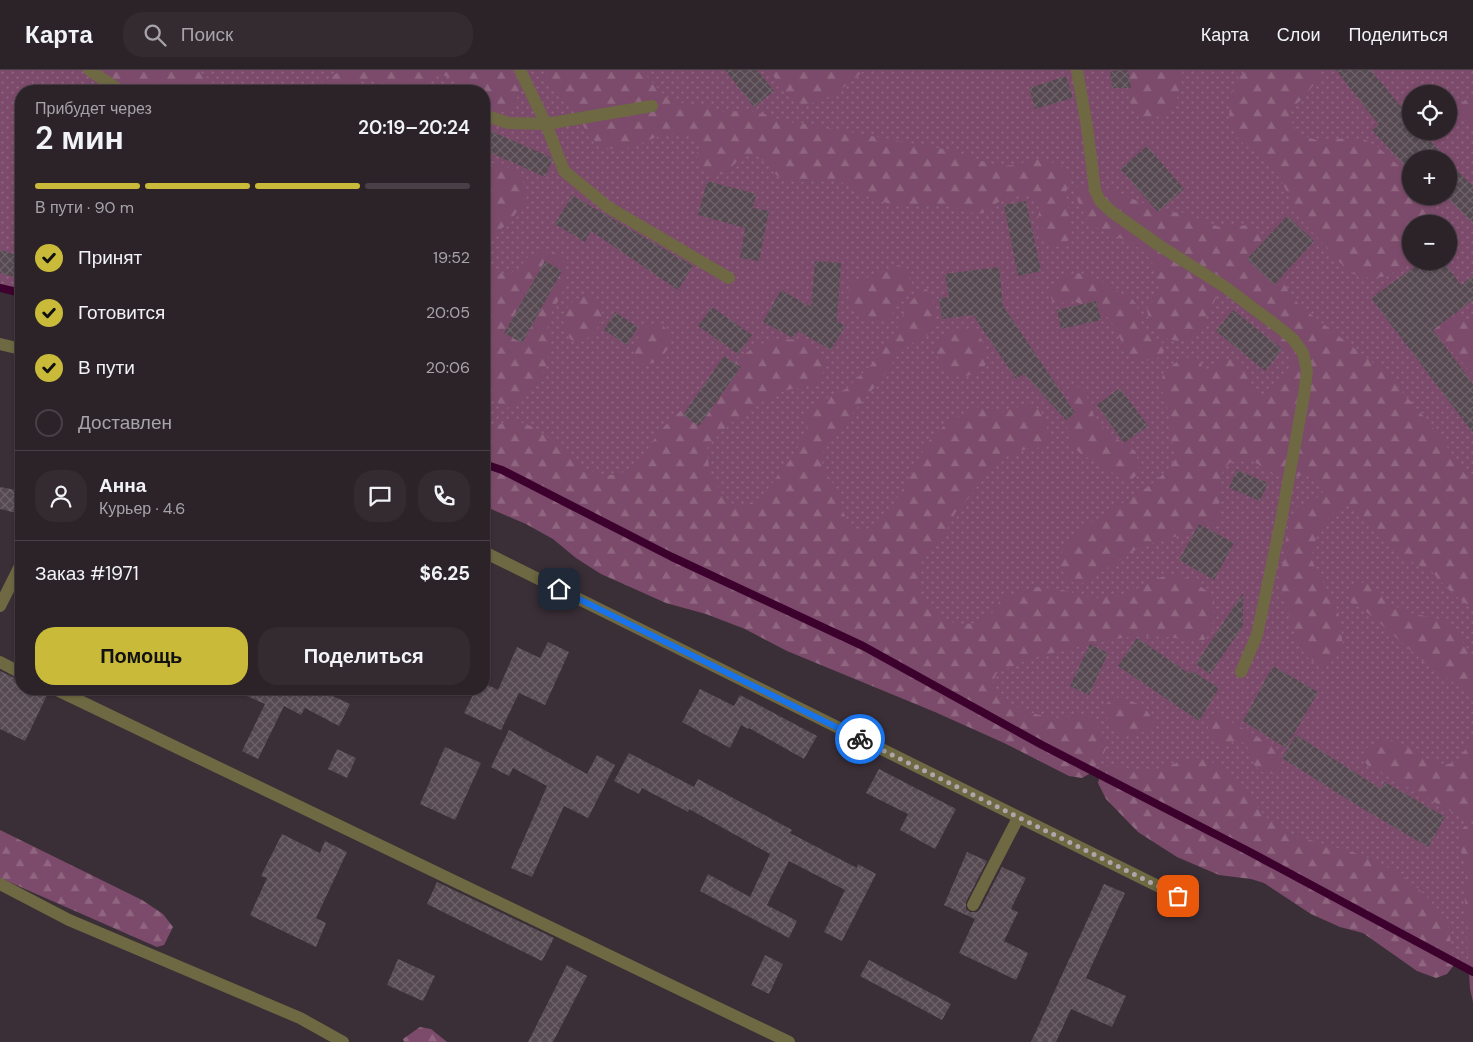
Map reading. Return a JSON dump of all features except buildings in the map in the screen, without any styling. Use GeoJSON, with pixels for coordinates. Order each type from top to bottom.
{"type":"FeatureCollection","features":[{"type":"Feature","properties":{"kind":"street"},"geometry":{"type":"LineString","coordinates":[[89,70],[112,85]]}},
{"type":"Feature","properties":{"kind":"street"},"geometry":{"type":"LineString","coordinates":[[520,70],[546,124],[564,171],[608,208],[730,278]]}},
{"type":"Feature","properties":{"kind":"street"},"geometry":{"type":"LineString","coordinates":[[1077,70],[1095,190],[1100,201],[1112,212],[1225,287],[1281,329],[1293,339],[1303,354],[1307,371],[1304,395],[1281,521],[1257,635],[1242,672]]}},
{"type":"Feature","properties":{"kind":"street"},"geometry":{"type":"LineString","coordinates":[[490,118],[508,123],[546,124],[652,106]]}},
{"type":"Feature","properties":{"kind":"street"},"geometry":{"type":"LineString","coordinates":[[0,344],[15,348]]}},
{"type":"Feature","properties":{"kind":"street"},"geometry":{"type":"LineString","coordinates":[[490,555],[1178,896]]}},
{"type":"Feature","properties":{"kind":"street"},"geometry":{"type":"LineString","coordinates":[[0,606],[15,576]]}},
{"type":"Feature","properties":{"kind":"street"},"geometry":{"type":"LineString","coordinates":[[0,662],[15,669]]}},
{"type":"Feature","properties":{"kind":"street"},"geometry":{"type":"LineString","coordinates":[[67,695],[789,1042]]}},
{"type":"Feature","properties":{"kind":"street"},"geometry":{"type":"LineString","coordinates":[[973,905],[1018,818]]}},
{"type":"Feature","properties":{"kind":"street"},"geometry":{"type":"LineString","coordinates":[[0,884],[68,920],[300,1018],[343,1042]]}},
{"type":"Feature","properties":{"kind":"green space"},"geometry":{"type":"Polygon","coordinates":[[[0,70],[1473,70],[1473,968],[1042,745],[490,467],[490,85],[15,85],[15,292],[0,288],[0,70]]]}},
{"type":"Feature","properties":{"kind":"green space"},"geometry":{"type":"Polygon","coordinates":[[[106,70],[197,70],[215,85],[109,85],[106,70]]]}},
{"type":"Feature","properties":{"kind":"green space"},"geometry":{"type":"Polygon","coordinates":[[[342,70],[512,70],[518,83],[519,92],[518,97],[506,112],[490,112],[490,85],[461,85],[456,80],[446,76],[431,79],[424,85],[387,85],[362,80],[357,85],[318,85],[342,70]]]}},
{"type":"Feature","properties":{"kind":"green space"},"geometry":{"type":"Polygon","coordinates":[[[547,70],[641,70],[664,95],[675,102],[706,106],[725,113],[742,110],[770,115],[784,122],[799,123],[949,150],[997,166],[1017,165],[1032,159],[1047,160],[1066,168],[1071,173],[1070,183],[1066,192],[1072,235],[1063,247],[1054,246],[1046,241],[1038,225],[1040,209],[1030,197],[1008,198],[980,214],[961,210],[949,204],[891,204],[871,198],[838,181],[825,179],[795,182],[783,179],[777,176],[762,160],[753,155],[747,155],[723,174],[717,175],[710,173],[697,164],[697,152],[700,146],[693,136],[678,133],[666,134],[621,149],[611,149],[600,144],[589,135],[572,104],[548,83],[547,70]]]}},
{"type":"Feature","properties":{"kind":"green space"},"geometry":{"type":"Polygon","coordinates":[[[769,70],[865,70],[823,100],[803,105],[789,97],[769,70]]]}},
{"type":"Feature","properties":{"kind":"green space"},"geometry":{"type":"Polygon","coordinates":[[[1128,70],[1182,70],[1181,89],[1172,107],[1160,116],[1142,119],[1130,103],[1128,70]]]}},
{"type":"Feature","properties":{"kind":"green space"},"geometry":{"type":"Polygon","coordinates":[[[1247,70],[1317,70],[1320,77],[1303,98],[1291,109],[1292,122],[1298,134],[1316,140],[1351,138],[1366,140],[1379,148],[1402,169],[1402,205],[1432,205],[1434,215],[1402,215],[1402,269],[1382,277],[1360,278],[1345,268],[1305,224],[1292,208],[1288,194],[1274,167],[1239,140],[1229,125],[1230,97],[1238,78],[1247,70]]]}},
{"type":"Feature","properties":{"kind":"green space"},"geometry":{"type":"Polygon","coordinates":[[[1473,96],[1473,125],[1463,121],[1459,107],[1467,98],[1473,96]]]}},
{"type":"Feature","properties":{"kind":"green space"},"geometry":{"type":"Polygon","coordinates":[[[490,163],[512,169],[520,177],[525,188],[527,199],[509,222],[490,239],[490,163]]]}},
{"type":"Feature","properties":{"kind":"green space"},"geometry":{"type":"Polygon","coordinates":[[[1092,182],[1140,202],[1171,212],[1185,213],[1219,227],[1250,225],[1259,233],[1288,291],[1300,306],[1384,371],[1425,418],[1454,456],[1464,473],[1473,482],[1473,609],[1453,594],[1432,572],[1395,553],[1378,537],[1361,513],[1348,505],[1338,509],[1328,518],[1318,532],[1312,561],[1338,610],[1343,646],[1342,652],[1333,660],[1323,664],[1310,660],[1299,647],[1282,594],[1281,572],[1289,521],[1296,508],[1315,500],[1324,491],[1322,483],[1312,474],[1281,477],[1250,460],[1244,459],[1229,463],[1224,469],[1220,484],[1219,518],[1211,526],[1140,547],[1084,583],[1069,582],[1059,565],[1063,550],[1075,536],[1090,524],[1154,482],[1168,469],[1178,454],[1170,439],[1171,420],[1161,387],[1163,373],[1179,360],[1194,356],[1200,360],[1204,372],[1211,372],[1223,360],[1233,357],[1246,366],[1254,392],[1265,398],[1274,390],[1291,365],[1291,353],[1235,296],[1217,296],[1201,328],[1189,341],[1173,340],[1160,335],[1151,324],[1147,308],[1155,298],[1158,288],[1158,280],[1153,264],[1136,246],[1097,228],[1085,216],[1075,189],[1080,185],[1092,182]]]}},
{"type":"Feature","properties":{"kind":"green space"},"geometry":{"type":"Polygon","coordinates":[[[541,251],[555,253],[566,265],[566,280],[564,289],[548,323],[550,340],[547,363],[532,390],[516,403],[506,408],[490,398],[490,266],[491,269],[505,275],[517,270],[528,257],[541,251]]]}},
{"type":"Feature","properties":{"kind":"green space"},"geometry":{"type":"Polygon","coordinates":[[[899,265],[908,269],[912,284],[890,318],[877,323],[858,313],[849,297],[851,282],[877,275],[899,265]]]}},
{"type":"Feature","properties":{"kind":"green space"},"geometry":{"type":"Polygon","coordinates":[[[1078,273],[1095,278],[1133,300],[1147,333],[1151,338],[1166,345],[1161,355],[1151,360],[1140,360],[1133,357],[1127,351],[1116,328],[1105,315],[1073,301],[1053,302],[1050,295],[1056,281],[1067,275],[1078,273]]]}},
{"type":"Feature","properties":{"kind":"green space"},"geometry":{"type":"Polygon","coordinates":[[[926,289],[932,295],[936,328],[924,338],[912,343],[897,356],[823,453],[822,467],[840,494],[842,510],[850,526],[861,532],[876,524],[889,510],[901,492],[928,442],[949,421],[976,407],[1003,412],[1030,403],[1041,411],[1051,437],[1037,448],[1029,448],[1009,455],[985,473],[974,492],[955,513],[946,531],[934,543],[920,565],[920,594],[937,614],[958,625],[974,623],[992,613],[1001,599],[1019,591],[1038,587],[1059,589],[1092,598],[1122,596],[1161,577],[1176,575],[1192,581],[1207,591],[1214,600],[1212,632],[1204,640],[1133,636],[1038,657],[996,674],[992,686],[1004,699],[1020,708],[1048,717],[1062,718],[1076,714],[1091,717],[1102,732],[1107,747],[1099,762],[1089,774],[1082,778],[1069,776],[1004,743],[935,712],[787,651],[745,629],[706,614],[666,603],[601,574],[576,558],[553,539],[526,524],[490,509],[490,432],[502,423],[509,421],[525,424],[540,432],[581,465],[596,473],[611,475],[633,467],[670,420],[748,352],[763,343],[775,340],[800,340],[806,342],[817,349],[824,359],[824,372],[820,378],[812,384],[787,390],[761,402],[732,423],[707,448],[709,468],[720,491],[733,504],[747,505],[762,496],[790,460],[807,432],[806,417],[812,405],[846,389],[871,365],[895,334],[907,306],[918,293],[926,289]]]}},
{"type":"Feature","properties":{"kind":"green space"},"geometry":{"type":"Polygon","coordinates":[[[585,295],[600,306],[602,319],[594,333],[579,343],[570,339],[563,319],[565,310],[577,299],[585,295]]]}},
{"type":"Feature","properties":{"kind":"green space"},"geometry":{"type":"Polygon","coordinates":[[[1455,308],[1466,321],[1473,320],[1473,374],[1416,313],[1455,308]]]}},
{"type":"Feature","properties":{"kind":"green space"},"geometry":{"type":"Polygon","coordinates":[[[658,323],[665,328],[671,344],[660,358],[653,363],[644,365],[635,356],[637,339],[643,330],[652,324],[658,323]]]}},
{"type":"Feature","properties":{"kind":"green space"},"geometry":{"type":"Polygon","coordinates":[[[959,330],[974,330],[981,338],[986,351],[985,366],[975,373],[964,377],[956,376],[947,370],[937,356],[936,350],[936,345],[940,338],[959,330]]]}},
{"type":"Feature","properties":{"kind":"green space"},"geometry":{"type":"Polygon","coordinates":[[[1077,387],[1088,398],[1093,414],[1099,424],[1111,435],[1135,451],[1139,473],[1131,480],[1121,479],[1096,461],[1082,455],[1071,444],[1067,434],[1068,419],[1072,407],[1069,396],[1073,389],[1077,387]]]}},
{"type":"Feature","properties":{"kind":"green space"},"geometry":{"type":"Polygon","coordinates":[[[1356,582],[1374,588],[1402,610],[1441,620],[1454,631],[1473,658],[1473,703],[1458,686],[1425,663],[1363,609],[1351,603],[1346,592],[1356,582]]]}},
{"type":"Feature","properties":{"kind":"green space"},"geometry":{"type":"Polygon","coordinates":[[[1115,697],[1139,704],[1148,712],[1154,724],[1135,735],[1123,735],[1117,732],[1108,720],[1106,710],[1106,704],[1115,697]]]}},
{"type":"Feature","properties":{"kind":"green space"},"geometry":{"type":"Polygon","coordinates":[[[1216,712],[1279,751],[1280,769],[1274,773],[1265,774],[1254,765],[1245,743],[1235,741],[1222,746],[1214,743],[1207,732],[1210,719],[1216,712]]]}},
{"type":"Feature","properties":{"kind":"green space"},"geometry":{"type":"Polygon","coordinates":[[[1473,735],[1473,819],[1465,819],[1367,765],[1361,756],[1368,747],[1388,739],[1431,760],[1447,764],[1454,762],[1460,757],[1473,735]]]}},
{"type":"Feature","properties":{"kind":"green space"},"geometry":{"type":"Polygon","coordinates":[[[1195,757],[1212,762],[1232,776],[1266,817],[1289,834],[1355,853],[1376,861],[1408,879],[1444,916],[1449,929],[1454,965],[1447,974],[1436,978],[1417,971],[1363,933],[1340,927],[1311,914],[1264,883],[1251,879],[1219,875],[1177,857],[1138,832],[1106,799],[1098,783],[1102,768],[1114,766],[1137,770],[1152,770],[1195,757]]]}},
{"type":"Feature","properties":{"kind":"green space"},"geometry":{"type":"Polygon","coordinates":[[[1465,826],[1473,828],[1473,1002],[1470,989],[1464,885],[1467,872],[1459,843],[1460,831],[1465,826]]]}},
{"type":"Feature","properties":{"kind":"green space"},"geometry":{"type":"Polygon","coordinates":[[[0,830],[142,900],[163,914],[173,927],[164,945],[157,947],[0,878],[0,830]]]}},
{"type":"Feature","properties":{"kind":"green space"},"geometry":{"type":"Polygon","coordinates":[[[420,1027],[431,1029],[447,1042],[404,1042],[403,1039],[420,1027]]]}},
{"type":"Feature","properties":{"kind":"waterway"},"geometry":{"type":"LineString","coordinates":[[0,288],[15,292]]}},
{"type":"Feature","properties":{"kind":"waterway"},"geometry":{"type":"LineString","coordinates":[[490,466],[502,470],[672,557],[863,646],[1042,745],[1248,851],[1473,972]]}},
{"type":"Feature","properties":{"kind":"way so far"},"geometry":{"type":"LineString","coordinates":[[860,739],[1178,896]]}},
{"type":"Feature","properties":{"kind":"route"},"geometry":{"type":"LineString","coordinates":[[559,589],[860,739]]}}]}
